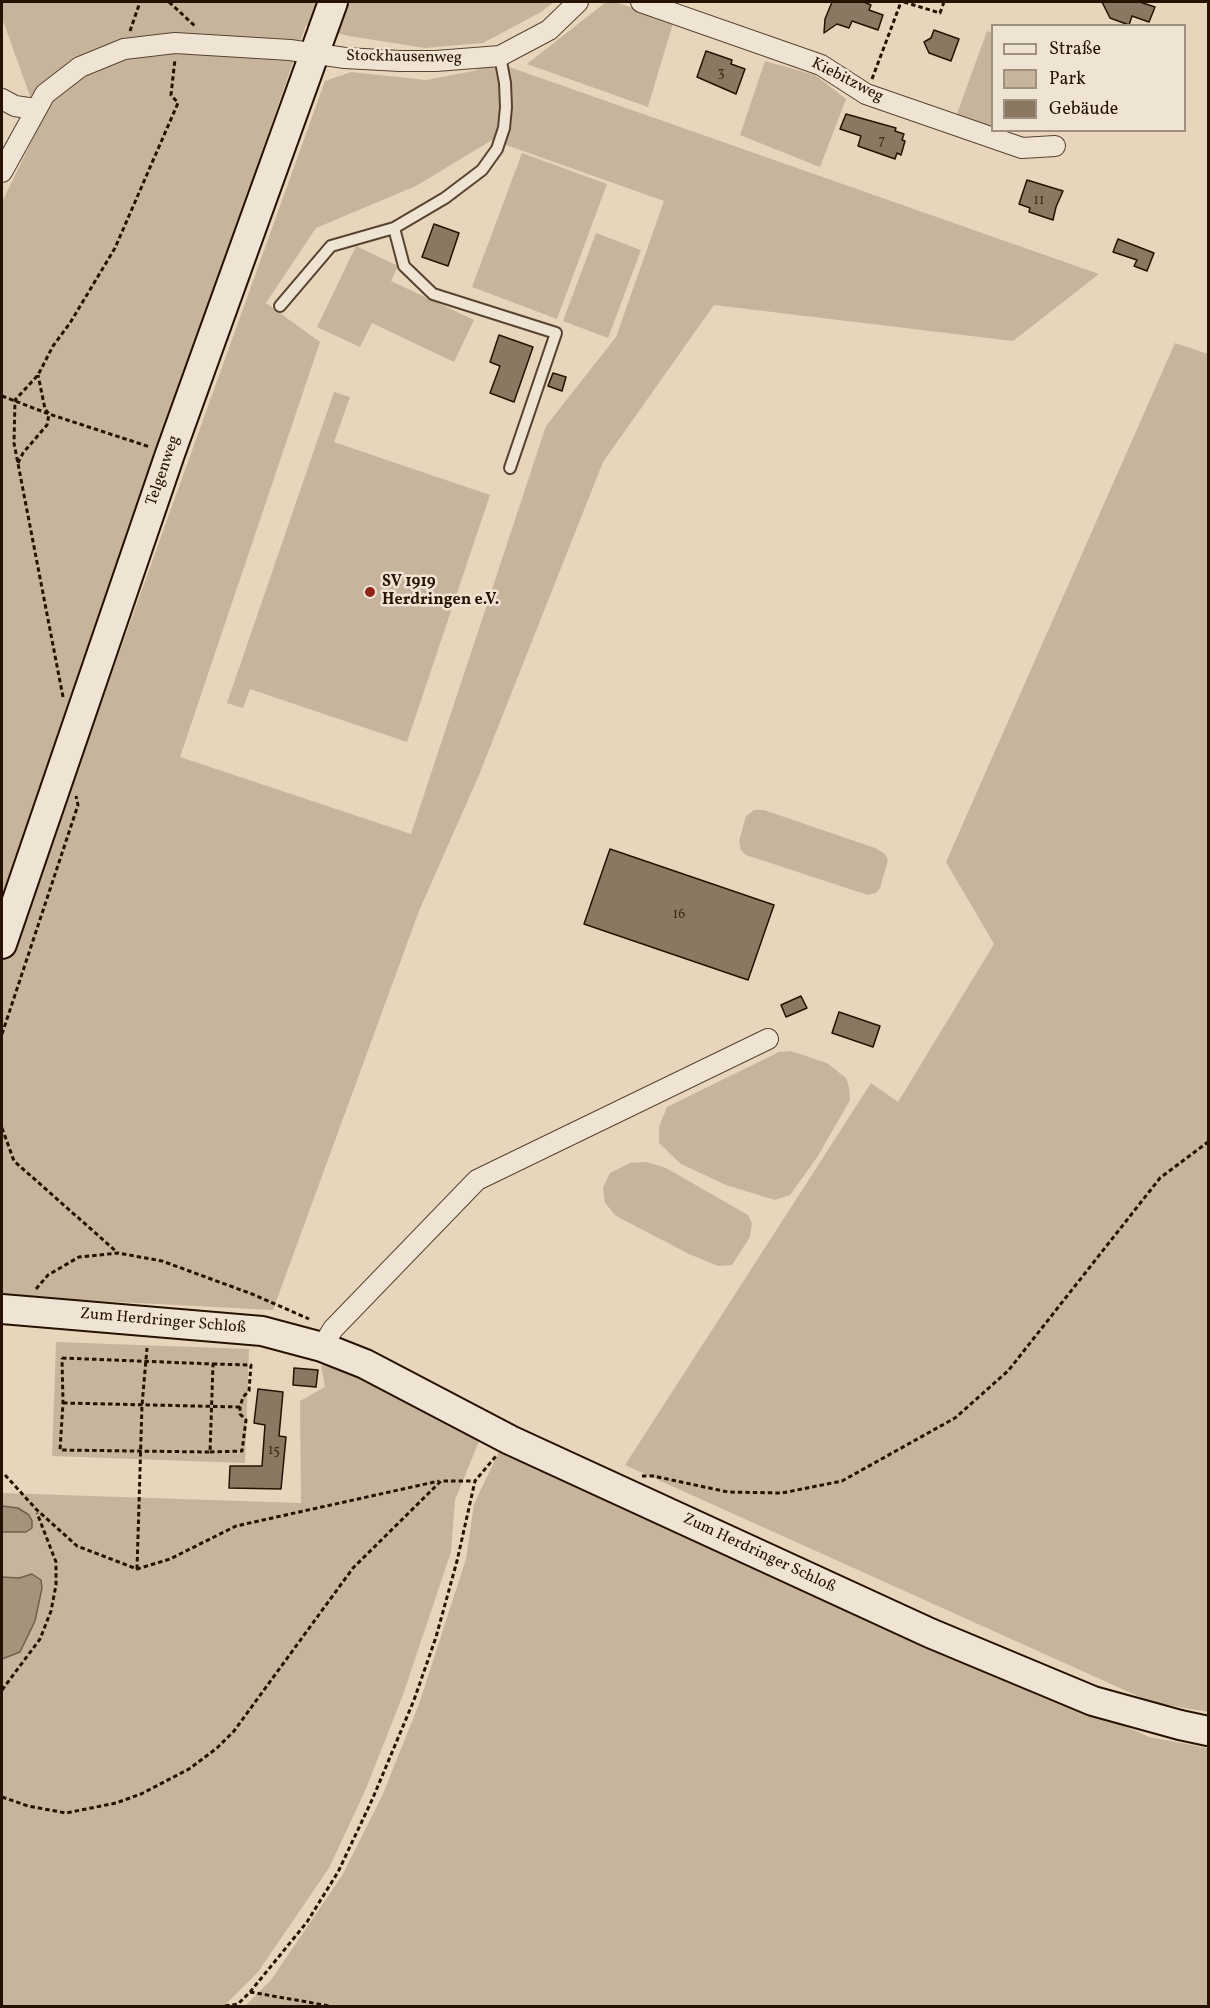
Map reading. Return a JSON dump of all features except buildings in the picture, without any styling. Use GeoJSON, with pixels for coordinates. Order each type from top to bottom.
{"type":"FeatureCollection","features":[{"type":"Feature","properties":{"kind":"street","name":"Telgenweg"},"geometry":{"type":"LineString","coordinates":[[2,944],[170,454],[333,2]]}},
{"type":"Feature","properties":{"kind":"street","name":"Stockhausenweg"},"geometry":{"type":"LineString","coordinates":[[2,172],[45,94],[80,67],[124,49],[176,43],[211,44],[345,58],[400,61],[500,56],[549,30],[578,2]]}},
{"type":"Feature","properties":{"kind":"street","name":"Kiebitzweg"},"geometry":{"type":"LineString","coordinates":[[641,2],[821,65],[866,94],[1022,148],[1055,146]]}},
{"type":"Feature","properties":{"kind":"street"},"geometry":{"type":"LineString","coordinates":[[2,99],[15,106],[35,109]]}},
{"type":"Feature","properties":{"kind":"street"},"geometry":{"type":"LineString","coordinates":[[327,1338],[477,1180],[768,1040]]}},
{"type":"Feature","properties":{"kind":"street","name":"Zum Herdringer Schloß"},"geometry":{"type":"LineString","coordinates":[[10,1309],[327,1338],[365,1364],[510,1440],[930,1633],[1082,1696],[1180,1725],[1209,1731]]}},
{"type":"Feature","properties":{"kind":"lane"},"geometry":{"type":"LineString","coordinates":[[280,306],[331,246],[394,228],[445,198],[482,170],[497,149],[504,128],[506,107],[500,56]]}},
{"type":"Feature","properties":{"kind":"lane"},"geometry":{"type":"LineString","coordinates":[[394,228],[404,266],[433,294],[556,333],[510,468]]}},
{"type":"Feature","properties":{"kind":"path"},"geometry":{"type":"LineString","coordinates":[[124,49],[140,2]]}},
{"type":"Feature","properties":{"kind":"path"},"geometry":{"type":"LineString","coordinates":[[169,2],[211,44]]}},
{"type":"Feature","properties":{"kind":"path"},"geometry":{"type":"LineString","coordinates":[[866,94],[902,2],[940,13],[944,2]]}},
{"type":"Feature","properties":{"kind":"path"},"geometry":{"type":"LineString","coordinates":[[74,732],[62,692],[14,442],[15,400],[38,375],[53,346],[70,323],[115,248],[178,103],[171,95],[176,43]]}},
{"type":"Feature","properties":{"kind":"path"},"geometry":{"type":"LineString","coordinates":[[38,375],[45,408],[49,414]]}},
{"type":"Feature","properties":{"kind":"path"},"geometry":{"type":"LineString","coordinates":[[2,396],[170,454]]}},
{"type":"Feature","properties":{"kind":"path"},"geometry":{"type":"LineString","coordinates":[[18,463],[23,453],[44,430],[49,414]]}},
{"type":"Feature","properties":{"kind":"path"},"geometry":{"type":"LineString","coordinates":[[2,1034],[78,805],[75,791]]}},
{"type":"Feature","properties":{"kind":"path"},"geometry":{"type":"LineString","coordinates":[[2,1128],[14,1161],[118,1253]]}},
{"type":"Feature","properties":{"kind":"path"},"geometry":{"type":"LineString","coordinates":[[641,1476],[652,1476],[728,1492],[782,1493],[842,1481],[955,1418],[1008,1371],[1160,1178],[1209,1142]]}},
{"type":"Feature","properties":{"kind":"path"},"geometry":{"type":"LineString","coordinates":[[10,1309],[48,1275],[79,1257],[118,1253],[162,1261],[252,1294],[327,1338]]}},
{"type":"Feature","properties":{"kind":"path"},"geometry":{"type":"LineString","coordinates":[[137,1569],[142,1405],[147,1348]]}},
{"type":"Feature","properties":{"kind":"path"},"geometry":{"type":"LineString","coordinates":[[62,1358],[145,1362],[251,1365],[249,1391],[243,1397],[240,1407],[240,1414],[246,1420],[242,1451],[60,1450],[63,1404],[62,1358]]}},
{"type":"Feature","properties":{"kind":"path"},"geometry":{"type":"LineString","coordinates":[[210,1452],[213,1364]]}},
{"type":"Feature","properties":{"kind":"path"},"geometry":{"type":"LineString","coordinates":[[63,1404],[240,1407]]}},
{"type":"Feature","properties":{"kind":"path"},"geometry":{"type":"LineString","coordinates":[[225,2007],[238,2004],[250,1992],[307,1922],[338,1872],[372,1800],[414,1700],[436,1637],[457,1561],[475,1481],[510,1440]]}},
{"type":"Feature","properties":{"kind":"path"},"geometry":{"type":"LineString","coordinates":[[5,1475],[37,1510],[77,1546],[137,1569],[170,1559],[236,1526],[441,1481],[475,1481]]}},
{"type":"Feature","properties":{"kind":"path"},"geometry":{"type":"LineString","coordinates":[[2,1797],[28,1806],[66,1813],[116,1803],[141,1794],[189,1769],[217,1748],[234,1731],[353,1568],[441,1481]]}},
{"type":"Feature","properties":{"kind":"path"},"geometry":{"type":"LineString","coordinates":[[2,1690],[40,1639],[51,1611],[56,1585],[56,1562],[37,1510]]}},
{"type":"Feature","properties":{"kind":"path"},"geometry":{"type":"LineString","coordinates":[[250,1992],[330,2007]]}},
{"type":"Feature","properties":{"kind":"green space"},"geometry":{"type":"Polygon","coordinates":[[[2,2],[554,2],[541,12],[483,43],[425,48],[349,36],[306,25],[42,786],[68,795],[325,81],[351,72],[426,80],[473,71],[495,62],[1099,274],[1013,341],[714,305],[603,462],[479,775],[419,911],[273,1310],[2,1296],[2,202],[40,124],[2,18],[2,2]],[[492,140],[416,186],[316,228],[266,303],[320,342],[180,757],[411,834],[546,426],[616,337],[664,201],[492,140]]]}},
{"type":"Feature","properties":{"kind":"green space"},"geometry":{"type":"Polygon","coordinates":[[[606,2],[616,2],[673,23],[648,107],[527,64],[606,2]]]}},
{"type":"Feature","properties":{"kind":"green space"},"geometry":{"type":"Polygon","coordinates":[[[987,31],[991,33],[991,128],[957,114],[987,31]]]}},
{"type":"Feature","properties":{"kind":"green space"},"geometry":{"type":"Polygon","coordinates":[[[765,61],[815,75],[846,99],[820,167],[740,135],[765,61]]]}},
{"type":"Feature","properties":{"kind":"green space"},"geometry":{"type":"Polygon","coordinates":[[[522,153],[607,184],[557,319],[472,287],[522,153]]]}},
{"type":"Feature","properties":{"kind":"green space"},"geometry":{"type":"Polygon","coordinates":[[[596,233],[641,250],[608,338],[563,321],[596,233]]]}},
{"type":"Feature","properties":{"kind":"green space"},"geometry":{"type":"Polygon","coordinates":[[[356,246],[398,266],[391,281],[474,320],[454,362],[372,323],[360,347],[317,327],[356,246]]]}},
{"type":"Feature","properties":{"kind":"green space"},"geometry":{"type":"Polygon","coordinates":[[[1175,343],[1208,354],[1208,1712],[1151,1702],[625,1465],[871,1083],[898,1102],[994,944],[946,862],[1175,343]]]}},
{"type":"Feature","properties":{"kind":"green space","name":"SV 1919 Herdringen e.V."},"geometry":{"type":"Polygon","coordinates":[[[334,392],[350,397],[334,442],[490,495],[407,742],[250,689],[243,708],[227,703],[334,392]]]}},
{"type":"Feature","properties":{"kind":"green space"},"geometry":{"type":"Polygon","coordinates":[[[754,810],[764,810],[875,848],[885,854],[888,860],[880,888],[876,893],[868,895],[746,855],[741,850],[739,841],[746,816],[754,810]]]}},
{"type":"Feature","properties":{"kind":"green space"},"geometry":{"type":"Polygon","coordinates":[[[791,1051],[827,1063],[846,1078],[850,1100],[818,1156],[790,1195],[775,1200],[726,1185],[681,1164],[659,1143],[659,1127],[667,1107],[779,1052],[791,1051]]]}},
{"type":"Feature","properties":{"kind":"green space"},"geometry":{"type":"Polygon","coordinates":[[[647,1162],[666,1168],[748,1215],[752,1223],[750,1237],[732,1265],[718,1266],[689,1254],[616,1216],[605,1203],[603,1188],[610,1173],[630,1163],[647,1162]]]}},
{"type":"Feature","properties":{"kind":"green space"},"geometry":{"type":"Polygon","coordinates":[[[56,1342],[249,1349],[245,1463],[52,1456],[56,1342]]]}},
{"type":"Feature","properties":{"kind":"green space"},"geometry":{"type":"Polygon","coordinates":[[[321,1365],[358,1371],[482,1434],[455,1500],[451,1552],[403,1695],[365,1791],[329,1868],[258,1972],[224,2006],[2,2006],[2,1493],[301,1503],[300,1401],[325,1387],[321,1365]]]}},
{"type":"Feature","properties":{"kind":"green space"},"geometry":{"type":"Polygon","coordinates":[[[503,1443],[1149,1737],[1208,1748],[1208,2006],[245,2006],[271,1980],[343,1874],[382,1796],[419,1704],[466,1559],[474,1504],[503,1443]]]}},
{"type":"Feature","properties":{"kind":"shaded area"},"geometry":{"type":"Polygon","coordinates":[[[2,1506],[18,1508],[29,1515],[32,1528],[26,1532],[2,1532],[2,1506]]]}},
{"type":"Feature","properties":{"kind":"shaded area"},"geometry":{"type":"Polygon","coordinates":[[[32,1574],[41,1580],[42,1588],[35,1621],[20,1652],[2,1659],[2,1577],[19,1578],[32,1574]]]}},
{"type":"Feature","properties":{"kind":"place","name":"SV 1919 Herdringen e.V."},"geometry":{"type":"Point","coordinates":[370,592]}}]}
